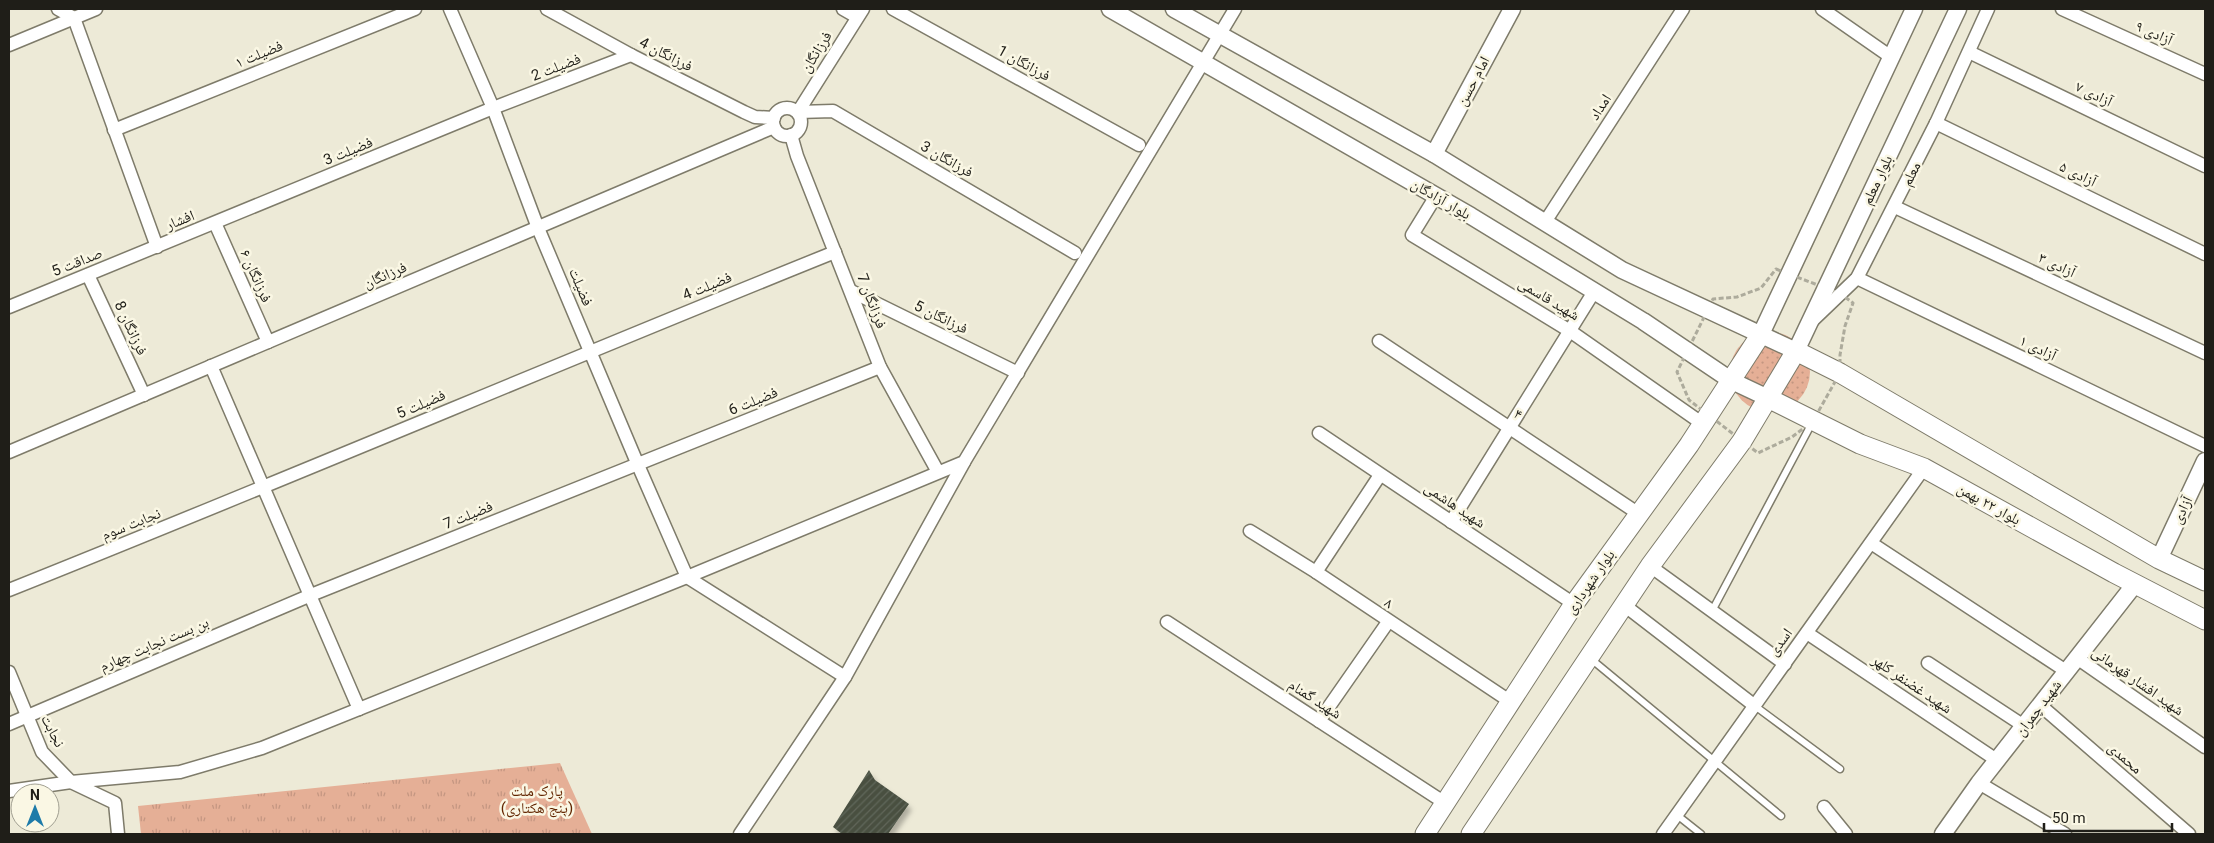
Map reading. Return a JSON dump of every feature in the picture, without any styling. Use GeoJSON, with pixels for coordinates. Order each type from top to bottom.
{"type":"FeatureCollection","features":[{"type":"Feature","properties":{"kind":"main road","name":"بلوار شهرداری"},"geometry":{"type":"LineString","coordinates":[[1425,834],[1574,604],[1703,424],[1761,334]]}},
{"type":"Feature","properties":{"kind":"main road"},"geometry":{"type":"LineString","coordinates":[[1471,834],[1650,566],[1742,441],[1796,351],[1840,373],[2159,559],[2205,581]]}},
{"type":"Feature","properties":{"kind":"main road","name":"بلوار ۲۲ بهمن"},"geometry":{"type":"LineString","coordinates":[[1768,398],[1860,444],[1924,468],[2135,584],[2205,620]]}},
{"type":"Feature","properties":{"kind":"street"},"geometry":{"type":"LineString","coordinates":[[58,9],[74,18],[157,247]]}},
{"type":"Feature","properties":{"kind":"street"},"geometry":{"type":"LineString","coordinates":[[9,46],[96,9]]}},
{"type":"Feature","properties":{"kind":"street","name":"فضیلت ۱"},"geometry":{"type":"LineString","coordinates":[[114,130],[415,9]]}},
{"type":"Feature","properties":{"kind":"street","name":"فضیلت"},"geometry":{"type":"LineString","coordinates":[[450,9],[493,108],[538,228],[687,577]]}},
{"type":"Feature","properties":{"kind":"street","name":"فرزانگان 4"},"geometry":{"type":"LineString","coordinates":[[547,9],[631,55],[755,117],[774,123]]}},
{"type":"Feature","properties":{"kind":"street"},"geometry":{"type":"LineString","coordinates":[[843,9],[860,13]]}},
{"type":"Feature","properties":{"kind":"street","name":"فرزانگان 1"},"geometry":{"type":"LineString","coordinates":[[893,9],[1140,145]]}},
{"type":"Feature","properties":{"kind":"street","name":"بلوار آزادگان"},"geometry":{"type":"LineString","coordinates":[[1110,9],[1436,196],[1594,290],[1732,381],[1768,398]]}},
{"type":"Feature","properties":{"kind":"street"},"geometry":{"type":"LineString","coordinates":[[1174,9],[1434,154],[1622,270],[1796,351]]}},
{"type":"Feature","properties":{"kind":"street"},"geometry":{"type":"LineString","coordinates":[[740,834],[845,677],[964,462],[1204,64],[1235,9]]}},
{"type":"Feature","properties":{"kind":"street","name":"امام حسن"},"geometry":{"type":"LineString","coordinates":[[1434,154],[1512,9]]}},
{"type":"Feature","properties":{"kind":"street","name":"امداد"},"geometry":{"type":"LineString","coordinates":[[1545,222],[1683,9]]}},
{"type":"Feature","properties":{"kind":"street"},"geometry":{"type":"LineString","coordinates":[[1822,9],[1891,57]]}},
{"type":"Feature","properties":{"kind":"street"},"geometry":{"type":"LineString","coordinates":[[1761,334],[1914,9]]}},
{"type":"Feature","properties":{"kind":"street","name":"بلوار معلم"},"geometry":{"type":"LineString","coordinates":[[1796,351],[1958,9]]}},
{"type":"Feature","properties":{"kind":"street","name":"معلم"},"geometry":{"type":"LineString","coordinates":[[1810,323],[1857,278],[1936,123],[1988,9]]}},
{"type":"Feature","properties":{"kind":"street","name":"آزادی ۹"},"geometry":{"type":"LineString","coordinates":[[2062,9],[2205,74]]}},
{"type":"Feature","properties":{"kind":"street","name":"فرزانگان"},"geometry":{"type":"LineString","coordinates":[[798,112],[860,13]]}},
{"type":"Feature","properties":{"kind":"street","name":"آزادی ۷"},"geometry":{"type":"LineString","coordinates":[[1969,52],[2205,166]]}},
{"type":"Feature","properties":{"kind":"street","name":"فضیلت 2"},"geometry":{"type":"LineString","coordinates":[[493,108],[631,55]]}},
{"type":"Feature","properties":{"kind":"street","name":"فضیلت 3"},"geometry":{"type":"LineString","coordinates":[[215,223],[493,108]]}},
{"type":"Feature","properties":{"kind":"street"},"geometry":{"type":"LineString","coordinates":[[789,108],[798,112],[802,121],[799,130],[791,135],[781,134],[774,123],[780,110],[789,108]]}},
{"type":"Feature","properties":{"kind":"street","name":"فرزانگان 3"},"geometry":{"type":"LineString","coordinates":[[798,112],[833,111],[1074,253]]}},
{"type":"Feature","properties":{"kind":"street","name":"فرزانگان"},"geometry":{"type":"LineString","coordinates":[[9,452],[538,228],[774,123]]}},
{"type":"Feature","properties":{"kind":"street","name":"آزادی ۵"},"geometry":{"type":"LineString","coordinates":[[1936,123],[2205,254]]}},
{"type":"Feature","properties":{"kind":"street","name":"فرزانگان 7"},"geometry":{"type":"LineString","coordinates":[[791,135],[797,156],[880,367],[938,472]]}},
{"type":"Feature","properties":{"kind":"street","name":"شهید قاسمی"},"geometry":{"type":"LineString","coordinates":[[1436,196],[1412,235],[1570,331],[1703,424]]}},
{"type":"Feature","properties":{"kind":"street","name":"آزادی ۳"},"geometry":{"type":"LineString","coordinates":[[1894,207],[2205,353]]}},
{"type":"Feature","properties":{"kind":"street","name":"افشار"},"geometry":{"type":"LineString","coordinates":[[157,247],[215,223]]}},
{"type":"Feature","properties":{"kind":"street","name":"فرزانگان ۶"},"geometry":{"type":"LineString","coordinates":[[215,223],[268,342]]}},
{"type":"Feature","properties":{"kind":"street","name":"صداقت 5"},"geometry":{"type":"LineString","coordinates":[[9,307],[157,247]]}},
{"type":"Feature","properties":{"kind":"street","name":"فضیلت 4"},"geometry":{"type":"LineString","coordinates":[[591,350],[835,252]]}},
{"type":"Feature","properties":{"kind":"street","name":"فرزانگان 8"},"geometry":{"type":"LineString","coordinates":[[88,275],[144,395]]}},
{"type":"Feature","properties":{"kind":"street","name":"آزادی ۱"},"geometry":{"type":"LineString","coordinates":[[1857,278],[2205,446]]}},
{"type":"Feature","properties":{"kind":"street"},"geometry":{"type":"LineString","coordinates":[[1451,522],[1594,290]]}},
{"type":"Feature","properties":{"kind":"street","name":"فرزانگان 5"},"geometry":{"type":"LineString","coordinates":[[851,291],[1018,373]]}},
{"type":"Feature","properties":{"kind":"street","name":"۴"},"geometry":{"type":"LineString","coordinates":[[1379,341],[1639,514]]}},
{"type":"Feature","properties":{"kind":"street","name":"فضیلت 5"},"geometry":{"type":"LineString","coordinates":[[264,488],[591,350]]}},
{"type":"Feature","properties":{"kind":"street"},"geometry":{"type":"LineString","coordinates":[[211,366],[359,709]]}},
{"type":"Feature","properties":{"kind":"street","name":"فضیلت 6"},"geometry":{"type":"LineString","coordinates":[[638,465],[880,367]]}},
{"type":"Feature","properties":{"kind":"street","name":"شهید هاشمی"},"geometry":{"type":"LineString","coordinates":[[1319,433],[1574,604]]}},
{"type":"Feature","properties":{"kind":"street"},"geometry":{"type":"LineString","coordinates":[[9,791],[71,782],[180,772],[262,748],[687,577],[964,462]]}},
{"type":"Feature","properties":{"kind":"street","name":"فضیلت 7"},"geometry":{"type":"LineString","coordinates":[[311,595],[638,465]]}},
{"type":"Feature","properties":{"kind":"street","name":"اسدی"},"geometry":{"type":"LineString","coordinates":[[1664,834],[1924,468]]}},
{"type":"Feature","properties":{"kind":"street","name":"آزادی"},"geometry":{"type":"LineString","coordinates":[[2159,559],[2204,468]]}},
{"type":"Feature","properties":{"kind":"street"},"geometry":{"type":"LineString","coordinates":[[1316,572],[1380,475]]}},
{"type":"Feature","properties":{"kind":"street","name":"نجابت سوم"},"geometry":{"type":"LineString","coordinates":[[9,590],[264,488]]}},
{"type":"Feature","properties":{"kind":"street","name":"۸"},"geometry":{"type":"LineString","coordinates":[[1250,531],[1316,572],[1388,622],[1511,702]]}},
{"type":"Feature","properties":{"kind":"street"},"geometry":{"type":"LineString","coordinates":[[1870,543],[2066,671]]}},
{"type":"Feature","properties":{"kind":"street"},"geometry":{"type":"LineString","coordinates":[[1650,566],[1785,664]]}},
{"type":"Feature","properties":{"kind":"street"},"geometry":{"type":"LineString","coordinates":[[687,577],[845,677]]}},
{"type":"Feature","properties":{"kind":"street","name":"شهید چمران"},"geometry":{"type":"LineString","coordinates":[[1943,834],[1979,783],[2135,584]]}},
{"type":"Feature","properties":{"kind":"street","name":"بن بست نجابت چهارم"},"geometry":{"type":"LineString","coordinates":[[9,724],[311,595]]}},
{"type":"Feature","properties":{"kind":"street"},"geometry":{"type":"LineString","coordinates":[[1624,605],[1755,706]]}},
{"type":"Feature","properties":{"kind":"street","name":"شهید گمنام"},"geometry":{"type":"LineString","coordinates":[[1167,622],[1445,803]]}},
{"type":"Feature","properties":{"kind":"street"},"geometry":{"type":"LineString","coordinates":[[1319,721],[1388,622]]}},
{"type":"Feature","properties":{"kind":"street","name":"شهید غضنفر کلهر"},"geometry":{"type":"LineString","coordinates":[[1807,633],[1998,761]]}},
{"type":"Feature","properties":{"kind":"street","name":"شهید افشار قهرمانی"},"geometry":{"type":"LineString","coordinates":[[2077,658],[2205,747]]}},
{"type":"Feature","properties":{"kind":"street"},"geometry":{"type":"LineString","coordinates":[[1928,663],[2024,726]]}},
{"type":"Feature","properties":{"kind":"street","name":"نجابت"},"geometry":{"type":"LineString","coordinates":[[9,672],[42,752],[71,782],[115,803],[118,834]]}},
{"type":"Feature","properties":{"kind":"street","name":"محمدی"},"geometry":{"type":"LineString","coordinates":[[2040,705],[2189,834]]}},
{"type":"Feature","properties":{"kind":"street"},"geometry":{"type":"LineString","coordinates":[[1979,783],[2065,834]]}},
{"type":"Feature","properties":{"kind":"street"},"geometry":{"type":"LineString","coordinates":[[1824,808],[1846,834]]}},
{"type":"Feature","properties":{"kind":"lane"},"geometry":{"type":"LineString","coordinates":[[1712,611],[1813,421]]}},
{"type":"Feature","properties":{"kind":"lane"},"geometry":{"type":"LineString","coordinates":[[1590,658],[1781,816]]}},
{"type":"Feature","properties":{"kind":"lane"},"geometry":{"type":"LineString","coordinates":[[1755,706],[1840,769]]}},
{"type":"Feature","properties":{"kind":"lane"},"geometry":{"type":"LineString","coordinates":[[1677,815],[1701,834]]}},
{"type":"Feature","properties":{"kind":"green space"},"geometry":{"type":"Polygon","coordinates":[[[1762,332],[1778,332],[1799,343],[1810,364],[1810,380],[1799,401],[1778,412],[1762,412],[1748,406],[1736,394],[1730,380],[1730,364],[1736,350],[1748,338],[1762,332]]]}},
{"type":"Feature","properties":{"kind":"green space","name":"پارک ملت (پنج هکتاری)"},"geometry":{"type":"Polygon","coordinates":[[[560,763],[592,834],[141,834],[138,806],[560,763]]]}},
{"type":"Feature","properties":{"kind":"building"},"geometry":{"type":"Polygon","coordinates":[[[869,770],[875,780],[909,804],[888,834],[842,834],[833,827],[869,770]]]}}]}
